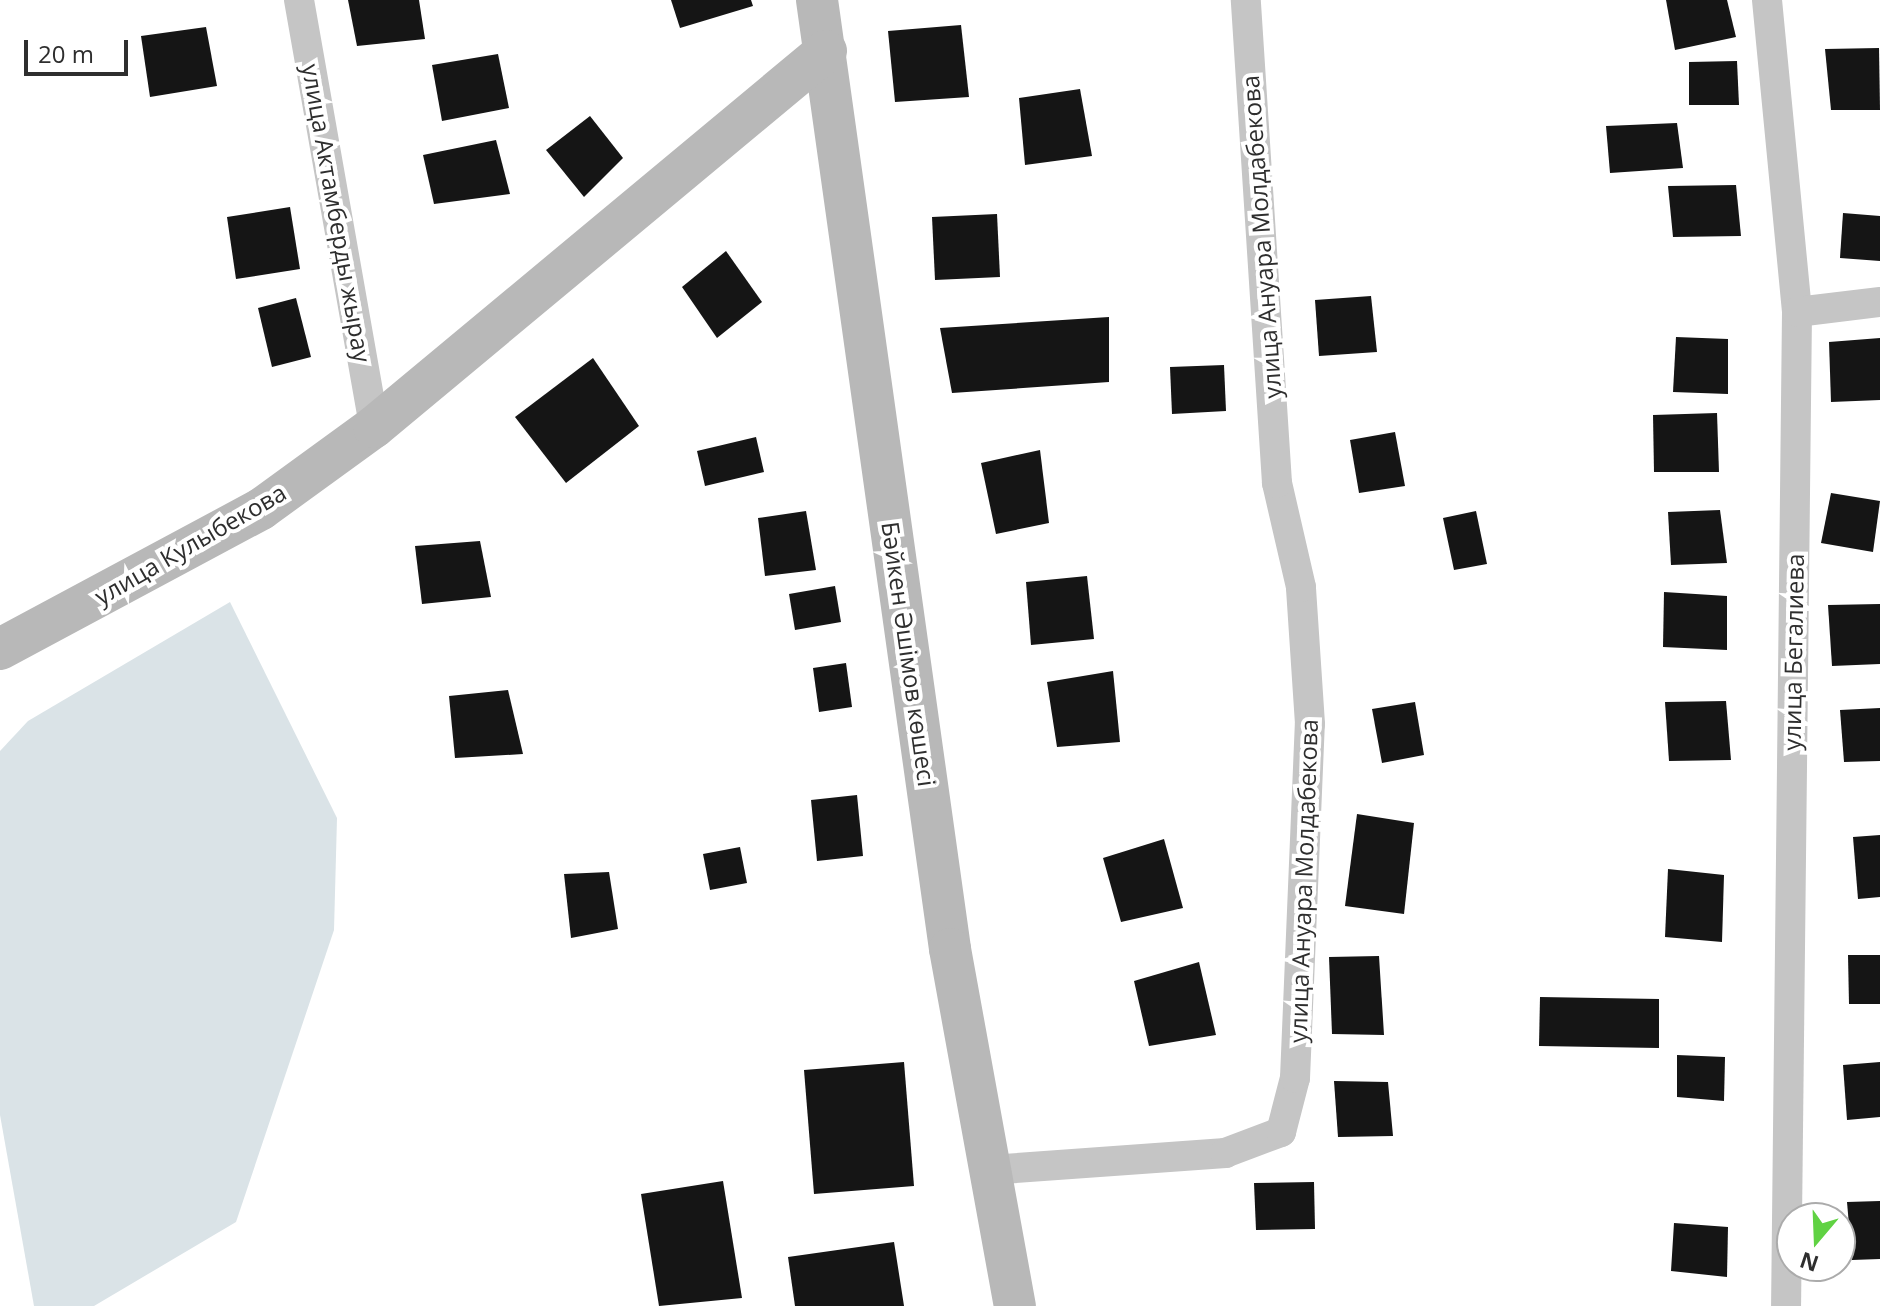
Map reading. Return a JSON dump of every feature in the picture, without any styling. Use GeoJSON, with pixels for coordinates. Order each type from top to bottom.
{"type":"FeatureCollection","features":[{"type":"Feature","properties":{"kind":"main road","name":"Бәйкен Әшімов көшесі"},"geometry":{"type":"LineString","coordinates":[[817,0],[950,949],[1015,1306]]}},
{"type":"Feature","properties":{"kind":"main road","name":"улица Кулыбекова"},"geometry":{"type":"LineString","coordinates":[[0,649],[261,509],[374,427],[826,51]]}},
{"type":"Feature","properties":{"kind":"street","name":"улица Актамберды жырау"},"geometry":{"type":"LineString","coordinates":[[299,0],[374,427]]}},
{"type":"Feature","properties":{"kind":"street","name":"улица Ануара Молдабекова"},"geometry":{"type":"LineString","coordinates":[[989,1170],[1225,1153],[1281,1132],[1295,1078],[1310,724],[1301,587],[1277,483],[1246,0]]}},
{"type":"Feature","properties":{"kind":"street","name":"улица Бегалиева"},"geometry":{"type":"LineString","coordinates":[[1767,0],[1797,312],[1786,1306]]}},
{"type":"Feature","properties":{"kind":"street"},"geometry":{"type":"LineString","coordinates":[[1797,312],[1880,302]]}},
{"type":"Feature","properties":{"kind":"shaded area"},"geometry":{"type":"Polygon","coordinates":[[[230,602],[337,818],[334,930],[236,1222],[94,1306],[34,1306],[0,1115],[0,751],[28,721],[230,602]]]}},
{"type":"Feature","properties":{"kind":"building"},"geometry":{"type":"Polygon","coordinates":[[[348,0],[419,0],[425,39],[357,46],[348,0]]]}},
{"type":"Feature","properties":{"kind":"building"},"geometry":{"type":"Polygon","coordinates":[[[671,0],[751,0],[753,6],[680,28],[671,0]]]}},
{"type":"Feature","properties":{"kind":"building"},"geometry":{"type":"Polygon","coordinates":[[[1666,0],[1727,0],[1736,37],[1675,50],[1666,0]]]}},
{"type":"Feature","properties":{"kind":"building"},"geometry":{"type":"Polygon","coordinates":[[[961,25],[969,97],[895,102],[888,31],[961,25]]]}},
{"type":"Feature","properties":{"kind":"building"},"geometry":{"type":"Polygon","coordinates":[[[206,27],[217,86],[150,97],[141,36],[206,27]]]}},
{"type":"Feature","properties":{"kind":"building"},"geometry":{"type":"Polygon","coordinates":[[[1879,48],[1880,110],[1831,110],[1825,49],[1879,48]]]}},
{"type":"Feature","properties":{"kind":"building"},"geometry":{"type":"Polygon","coordinates":[[[498,54],[509,108],[442,121],[432,65],[498,54]]]}},
{"type":"Feature","properties":{"kind":"building"},"geometry":{"type":"Polygon","coordinates":[[[1737,61],[1739,105],[1689,105],[1689,62],[1737,61]]]}},
{"type":"Feature","properties":{"kind":"building"},"geometry":{"type":"Polygon","coordinates":[[[1080,89],[1092,156],[1025,165],[1019,98],[1080,89]]]}},
{"type":"Feature","properties":{"kind":"building"},"geometry":{"type":"Polygon","coordinates":[[[590,116],[623,158],[584,197],[546,150],[590,116]]]}},
{"type":"Feature","properties":{"kind":"building"},"geometry":{"type":"Polygon","coordinates":[[[1677,123],[1683,168],[1610,173],[1606,126],[1677,123]]]}},
{"type":"Feature","properties":{"kind":"building"},"geometry":{"type":"Polygon","coordinates":[[[496,140],[510,194],[434,204],[423,155],[496,140]]]}},
{"type":"Feature","properties":{"kind":"building"},"geometry":{"type":"Polygon","coordinates":[[[1736,185],[1741,236],[1673,237],[1668,186],[1736,185]]]}},
{"type":"Feature","properties":{"kind":"building"},"geometry":{"type":"Polygon","coordinates":[[[290,207],[300,269],[236,279],[227,217],[290,207]]]}},
{"type":"Feature","properties":{"kind":"building"},"geometry":{"type":"Polygon","coordinates":[[[1843,213],[1880,216],[1880,261],[1840,258],[1843,213]]]}},
{"type":"Feature","properties":{"kind":"building"},"geometry":{"type":"Polygon","coordinates":[[[997,214],[1000,277],[935,280],[932,217],[997,214]]]}},
{"type":"Feature","properties":{"kind":"building"},"geometry":{"type":"Polygon","coordinates":[[[726,251],[762,302],[717,338],[682,287],[726,251]]]}},
{"type":"Feature","properties":{"kind":"building"},"geometry":{"type":"Polygon","coordinates":[[[1371,296],[1377,352],[1319,356],[1315,300],[1371,296]]]}},
{"type":"Feature","properties":{"kind":"building"},"geometry":{"type":"Polygon","coordinates":[[[296,298],[311,357],[272,367],[258,308],[296,298]]]}},
{"type":"Feature","properties":{"kind":"building"},"geometry":{"type":"Polygon","coordinates":[[[1109,317],[1109,382],[952,393],[940,328],[1109,317]]]}},
{"type":"Feature","properties":{"kind":"building"},"geometry":{"type":"Polygon","coordinates":[[[1676,337],[1728,339],[1728,394],[1673,392],[1676,337]]]}},
{"type":"Feature","properties":{"kind":"building"},"geometry":{"type":"Polygon","coordinates":[[[1880,338],[1880,400],[1831,402],[1829,342],[1880,338]]]}},
{"type":"Feature","properties":{"kind":"building"},"geometry":{"type":"Polygon","coordinates":[[[593,358],[639,426],[566,483],[515,417],[593,358]]]}},
{"type":"Feature","properties":{"kind":"building"},"geometry":{"type":"Polygon","coordinates":[[[1224,365],[1226,411],[1172,414],[1170,367],[1224,365]]]}},
{"type":"Feature","properties":{"kind":"building"},"geometry":{"type":"Polygon","coordinates":[[[1717,413],[1719,472],[1654,472],[1653,415],[1717,413]]]}},
{"type":"Feature","properties":{"kind":"building"},"geometry":{"type":"Polygon","coordinates":[[[1395,432],[1405,486],[1359,493],[1350,440],[1395,432]]]}},
{"type":"Feature","properties":{"kind":"building"},"geometry":{"type":"Polygon","coordinates":[[[756,437],[764,472],[705,486],[697,451],[756,437]]]}},
{"type":"Feature","properties":{"kind":"building"},"geometry":{"type":"Polygon","coordinates":[[[1040,450],[1049,523],[996,534],[981,463],[1040,450]]]}},
{"type":"Feature","properties":{"kind":"building"},"geometry":{"type":"Polygon","coordinates":[[[1831,493],[1880,501],[1873,552],[1821,543],[1831,493]]]}},
{"type":"Feature","properties":{"kind":"building"},"geometry":{"type":"Polygon","coordinates":[[[1720,510],[1727,563],[1671,565],[1668,512],[1720,510]]]}},
{"type":"Feature","properties":{"kind":"building"},"geometry":{"type":"Polygon","coordinates":[[[806,511],[816,570],[765,576],[758,518],[806,511]]]}},
{"type":"Feature","properties":{"kind":"building"},"geometry":{"type":"Polygon","coordinates":[[[1476,511],[1487,564],[1454,570],[1443,518],[1476,511]]]}},
{"type":"Feature","properties":{"kind":"building"},"geometry":{"type":"Polygon","coordinates":[[[480,541],[491,597],[422,604],[415,546],[480,541]]]}},
{"type":"Feature","properties":{"kind":"building"},"geometry":{"type":"Polygon","coordinates":[[[1087,576],[1094,639],[1031,645],[1026,582],[1087,576]]]}},
{"type":"Feature","properties":{"kind":"building"},"geometry":{"type":"Polygon","coordinates":[[[835,586],[841,622],[795,630],[789,594],[835,586]]]}},
{"type":"Feature","properties":{"kind":"building"},"geometry":{"type":"Polygon","coordinates":[[[1664,592],[1727,596],[1727,650],[1663,647],[1664,592]]]}},
{"type":"Feature","properties":{"kind":"building"},"geometry":{"type":"Polygon","coordinates":[[[1880,604],[1880,664],[1832,666],[1828,605],[1880,604]]]}},
{"type":"Feature","properties":{"kind":"building"},"geometry":{"type":"Polygon","coordinates":[[[846,663],[852,707],[819,712],[813,668],[846,663]]]}},
{"type":"Feature","properties":{"kind":"building"},"geometry":{"type":"Polygon","coordinates":[[[1113,671],[1120,742],[1057,747],[1047,682],[1113,671]]]}},
{"type":"Feature","properties":{"kind":"building"},"geometry":{"type":"Polygon","coordinates":[[[508,690],[523,754],[455,758],[449,696],[508,690]]]}},
{"type":"Feature","properties":{"kind":"building"},"geometry":{"type":"Polygon","coordinates":[[[1726,701],[1731,760],[1669,761],[1665,702],[1726,701]]]}},
{"type":"Feature","properties":{"kind":"building"},"geometry":{"type":"Polygon","coordinates":[[[1415,702],[1424,755],[1382,763],[1372,709],[1415,702]]]}},
{"type":"Feature","properties":{"kind":"building"},"geometry":{"type":"Polygon","coordinates":[[[1880,708],[1880,761],[1844,762],[1840,710],[1880,708]]]}},
{"type":"Feature","properties":{"kind":"building"},"geometry":{"type":"Polygon","coordinates":[[[857,795],[863,856],[817,861],[811,800],[857,795]]]}},
{"type":"Feature","properties":{"kind":"building"},"geometry":{"type":"Polygon","coordinates":[[[1357,814],[1414,823],[1404,914],[1345,906],[1357,814]]]}},
{"type":"Feature","properties":{"kind":"building"},"geometry":{"type":"Polygon","coordinates":[[[1880,835],[1880,897],[1858,899],[1853,837],[1880,835]]]}},
{"type":"Feature","properties":{"kind":"building"},"geometry":{"type":"Polygon","coordinates":[[[1164,839],[1183,908],[1121,922],[1103,858],[1164,839]]]}},
{"type":"Feature","properties":{"kind":"building"},"geometry":{"type":"Polygon","coordinates":[[[740,847],[747,883],[710,890],[703,854],[740,847]]]}},
{"type":"Feature","properties":{"kind":"building"},"geometry":{"type":"Polygon","coordinates":[[[1668,869],[1724,875],[1722,942],[1665,937],[1668,869]]]}},
{"type":"Feature","properties":{"kind":"building"},"geometry":{"type":"Polygon","coordinates":[[[609,872],[618,929],[571,938],[564,874],[609,872]]]}},
{"type":"Feature","properties":{"kind":"building"},"geometry":{"type":"Polygon","coordinates":[[[1848,955],[1880,955],[1880,1004],[1849,1004],[1848,955]]]}},
{"type":"Feature","properties":{"kind":"building"},"geometry":{"type":"Polygon","coordinates":[[[1379,956],[1384,1035],[1332,1034],[1329,957],[1379,956]]]}},
{"type":"Feature","properties":{"kind":"building"},"geometry":{"type":"Polygon","coordinates":[[[1199,962],[1216,1035],[1149,1046],[1134,981],[1199,962]]]}},
{"type":"Feature","properties":{"kind":"building"},"geometry":{"type":"Polygon","coordinates":[[[1540,997],[1659,999],[1659,1048],[1539,1046],[1540,997]]]}},
{"type":"Feature","properties":{"kind":"building"},"geometry":{"type":"Polygon","coordinates":[[[1677,1055],[1725,1057],[1724,1101],[1677,1097],[1677,1055]]]}},
{"type":"Feature","properties":{"kind":"building"},"geometry":{"type":"Polygon","coordinates":[[[904,1062],[914,1186],[814,1194],[804,1070],[904,1062]]]}},
{"type":"Feature","properties":{"kind":"building"},"geometry":{"type":"Polygon","coordinates":[[[1880,1062],[1880,1117],[1847,1120],[1843,1065],[1880,1062]]]}},
{"type":"Feature","properties":{"kind":"building"},"geometry":{"type":"Polygon","coordinates":[[[1334,1081],[1388,1082],[1393,1136],[1338,1137],[1334,1081]]]}},
{"type":"Feature","properties":{"kind":"building"},"geometry":{"type":"Polygon","coordinates":[[[723,1181],[742,1298],[659,1306],[641,1194],[723,1181]]]}},
{"type":"Feature","properties":{"kind":"building"},"geometry":{"type":"Polygon","coordinates":[[[1314,1182],[1315,1229],[1256,1230],[1254,1183],[1314,1182]]]}},
{"type":"Feature","properties":{"kind":"building"},"geometry":{"type":"Polygon","coordinates":[[[1880,1201],[1880,1259],[1856,1260],[1856,1202],[1847,1202],[1880,1201]]]}},
{"type":"Feature","properties":{"kind":"building"},"geometry":{"type":"Polygon","coordinates":[[[1674,1223],[1728,1227],[1727,1277],[1671,1271],[1674,1223]]]}},
{"type":"Feature","properties":{"kind":"building"},"geometry":{"type":"Polygon","coordinates":[[[894,1242],[904,1306],[795,1306],[788,1257],[894,1242]]]}}]}
